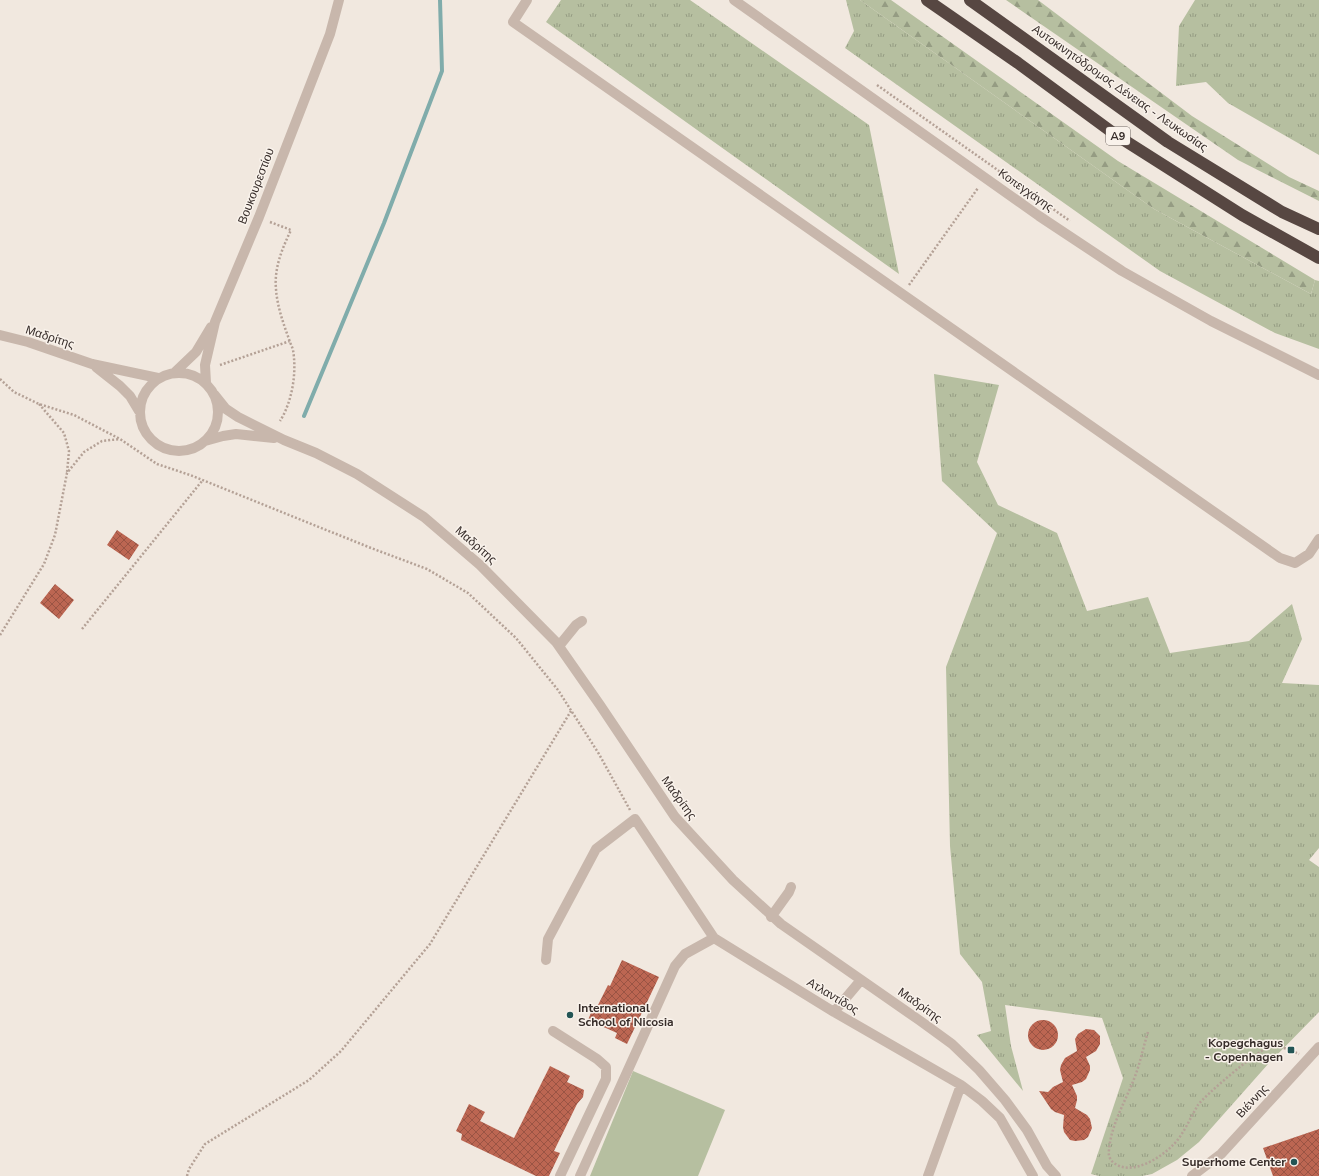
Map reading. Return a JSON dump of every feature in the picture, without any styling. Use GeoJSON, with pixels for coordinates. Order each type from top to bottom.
{"type":"FeatureCollection","features":[{"type":"Feature","properties":{"kind":"highway","name":"A9"},"geometry":{"type":"LineString","coordinates":[[927,0],[1018,63],[1116,135],[1242,215],[1319,258]]}},
{"type":"Feature","properties":{"kind":"highway","name":"Αυτοκινητόδρομος Δένειας - Λευκωσίας"},"geometry":{"type":"LineString","coordinates":[[970,0],[1168,142],[1282,212],[1319,229]]}},
{"type":"Feature","properties":{"kind":"street","name":"Βουκουρεστίου"},"geometry":{"type":"LineString","coordinates":[[206,383],[205,365],[215,322],[259,217],[330,34],[339,0]]}},
{"type":"Feature","properties":{"kind":"street"},"geometry":{"type":"LineString","coordinates":[[527,0],[513,22],[1280,558],[1295,563],[1309,554],[1319,539]]}},
{"type":"Feature","properties":{"kind":"street","name":"Κοπεγχάγης"},"geometry":{"type":"LineString","coordinates":[[734,0],[1039,216],[1122,270],[1211,321],[1319,374]]}},
{"type":"Feature","properties":{"kind":"street"},"geometry":{"type":"LineString","coordinates":[[174,373],[196,352],[215,322]]}},
{"type":"Feature","properties":{"kind":"street","name":"Μαδρίτης"},"geometry":{"type":"LineString","coordinates":[[0,335],[28,342],[92,364],[158,378]]}},
{"type":"Feature","properties":{"kind":"street","name":"Μαδρίτης"},"geometry":{"type":"LineString","coordinates":[[92,364],[120,386],[130,396],[139,411]]}},
{"type":"Feature","properties":{"kind":"street"},"geometry":{"type":"LineString","coordinates":[[183,372],[195,376],[206,383],[214,394],[218,406],[217,419],[213,431],[205,442],[194,448],[181,451],[168,450],[156,444],[147,435],[139,411],[141,398],[148,387],[158,378],[170,373],[183,372]]}},
{"type":"Feature","properties":{"kind":"street","name":"Μαδρίτης"},"geometry":{"type":"LineString","coordinates":[[214,394],[226,409],[238,417],[284,440],[316,453],[357,474],[424,518],[480,565],[559,646],[675,817],[733,880],[771,917],[952,1044],[980,1070],[1004,1100],[1027,1130],[1048,1166],[1056,1176]]}},
{"type":"Feature","properties":{"kind":"street","name":"Μαδρίτης"},"geometry":{"type":"LineString","coordinates":[[205,442],[223,436],[236,434],[284,440]]}},
{"type":"Feature","properties":{"kind":"street"},"geometry":{"type":"LineString","coordinates":[[559,646],[576,625],[582,621]]}},
{"type":"Feature","properties":{"kind":"street"},"geometry":{"type":"LineString","coordinates":[[546,960],[548,939],[596,850],[635,820]]}},
{"type":"Feature","properties":{"kind":"street","name":"Ατλαντίδος"},"geometry":{"type":"LineString","coordinates":[[635,820],[714,938],[834,1012],[961,1085],[982,1101],[1000,1118],[1033,1176]]}},
{"type":"Feature","properties":{"kind":"street"},"geometry":{"type":"LineString","coordinates":[[771,917],[791,887]]}},
{"type":"Feature","properties":{"kind":"street"},"geometry":{"type":"LineString","coordinates":[[580,1176],[675,966],[685,954],[714,938]]}},
{"type":"Feature","properties":{"kind":"street"},"geometry":{"type":"LineString","coordinates":[[834,1012],[861,980]]}},
{"type":"Feature","properties":{"kind":"street"},"geometry":{"type":"LineString","coordinates":[[553,1032],[597,1059],[606,1067],[606,1079],[560,1176]]}},
{"type":"Feature","properties":{"kind":"street","name":"Βιέννης"},"geometry":{"type":"LineString","coordinates":[[1192,1176],[1202,1170],[1220,1154],[1319,1047]]}},
{"type":"Feature","properties":{"kind":"street"},"geometry":{"type":"LineString","coordinates":[[928,1176],[961,1085]]}},
{"type":"Feature","properties":{"kind":"path"},"geometry":{"type":"LineString","coordinates":[[874,83],[1074,224]]}},
{"type":"Feature","properties":{"kind":"path"},"geometry":{"type":"LineString","coordinates":[[906,289],[978,188]]}},
{"type":"Feature","properties":{"kind":"path"},"geometry":{"type":"LineString","coordinates":[[268,221],[291,230],[280,252],[276,278],[276,288],[281,315],[293,349],[294,358],[292,389],[286,411],[280,421]]}},
{"type":"Feature","properties":{"kind":"path"},"geometry":{"type":"LineString","coordinates":[[220,365],[290,341]]}},
{"type":"Feature","properties":{"kind":"path"},"geometry":{"type":"LineString","coordinates":[[0,379],[14,392],[39,404],[74,415],[120,439],[157,464],[190,475],[427,569],[468,593],[516,638],[558,690],[598,754],[635,820]]}},
{"type":"Feature","properties":{"kind":"path"},"geometry":{"type":"LineString","coordinates":[[0,635],[44,564],[55,535],[67,473],[69,451],[64,433],[39,404]]}},
{"type":"Feature","properties":{"kind":"path"},"geometry":{"type":"LineString","coordinates":[[67,473],[84,452],[102,441],[120,439]]}},
{"type":"Feature","properties":{"kind":"path"},"geometry":{"type":"LineString","coordinates":[[82,629],[202,480]]}},
{"type":"Feature","properties":{"kind":"path"},"geometry":{"type":"LineString","coordinates":[[187,1176],[189,1169],[205,1144],[309,1080],[341,1051],[430,944],[571,711]]}},
{"type":"Feature","properties":{"kind":"path"},"geometry":{"type":"LineString","coordinates":[[1148,1032],[1134,1078],[1114,1126],[1108,1151],[1110,1160],[1118,1167],[1125,1169],[1144,1166],[1158,1158],[1174,1145],[1198,1105],[1206,1095],[1259,1052],[1270,1047],[1284,1048],[1308,1059]]}},
{"type":"Feature","properties":{"kind":"green space"},"geometry":{"type":"Polygon","coordinates":[[[561,0],[690,0],[869,125],[899,274],[546,22],[561,0]]]}},
{"type":"Feature","properties":{"kind":"green space"},"geometry":{"type":"Polygon","coordinates":[[[846,0],[860,0],[1154,209],[1311,294],[1315,280],[1319,281],[1319,349],[1275,333],[1160,271],[845,48],[854,31],[846,0]]]}},
{"type":"Feature","properties":{"kind":"green space"},"geometry":{"type":"Polygon","coordinates":[[[860,0],[891,0],[1118,161],[1315,280],[1311,294],[1154,209],[860,0]]]}},
{"type":"Feature","properties":{"kind":"green space"},"geometry":{"type":"Polygon","coordinates":[[[1006,0],[1038,0],[1192,116],[1289,177],[1319,191],[1319,201],[1238,160],[1006,0]]]}},
{"type":"Feature","properties":{"kind":"green space"},"geometry":{"type":"Polygon","coordinates":[[[1195,0],[1319,0],[1319,155],[1228,103],[1206,82],[1176,86],[1179,26],[1195,0]]]}},
{"type":"Feature","properties":{"kind":"green space"},"geometry":{"type":"Polygon","coordinates":[[[934,374],[999,385],[977,462],[998,505],[1057,533],[1087,611],[1148,597],[1170,653],[1249,641],[1292,604],[1302,639],[1282,683],[1319,685],[1319,848],[1309,860],[1319,867],[1319,1012],[1269,1063],[1199,1142],[1177,1160],[1152,1174],[1142,1176],[1099,1176],[1091,1174],[1123,1078],[1102,1018],[1005,1005],[1011,1046],[1023,1091],[977,1035],[991,1031],[982,982],[960,954],[950,846],[946,667],[997,533],[942,481],[934,374]]]}},
{"type":"Feature","properties":{"kind":"green space"},"geometry":{"type":"Polygon","coordinates":[[[633,1071],[725,1110],[698,1176],[590,1176],[633,1071]]]}},
{"type":"Feature","properties":{"kind":"building"},"geometry":{"type":"Polygon","coordinates":[[[117,530],[139,545],[129,560],[107,545],[117,530]]]}},
{"type":"Feature","properties":{"kind":"building"},"geometry":{"type":"Polygon","coordinates":[[[55,584],[74,600],[59,619],[40,603],[55,584]]]}},
{"type":"Feature","properties":{"kind":"building"},"geometry":{"type":"Polygon","coordinates":[[[622,960],[659,977],[627,1044],[615,1038],[617,1033],[588,1020],[593,1008],[596,1009],[608,985],[610,986],[622,960]]]}},
{"type":"Feature","properties":{"kind":"building"},"geometry":{"type":"Polygon","coordinates":[[[1043,1020],[1049,1021],[1057,1029],[1057,1041],[1049,1049],[1043,1050],[1037,1049],[1029,1041],[1028,1035],[1029,1029],[1037,1021],[1043,1020]]]}},
{"type":"Feature","properties":{"kind":"building"},"geometry":{"type":"Polygon","coordinates":[[[1086,1029],[1094,1030],[1100,1036],[1100,1044],[1096,1051],[1086,1057],[1090,1070],[1086,1079],[1072,1085],[1077,1096],[1075,1108],[1087,1115],[1090,1119],[1092,1128],[1088,1137],[1084,1140],[1075,1141],[1070,1140],[1064,1132],[1064,1115],[1051,1109],[1039,1091],[1048,1092],[1053,1087],[1063,1082],[1060,1070],[1061,1065],[1065,1058],[1077,1051],[1075,1039],[1078,1034],[1086,1029]]]}},
{"type":"Feature","properties":{"kind":"building"},"geometry":{"type":"Polygon","coordinates":[[[550,1066],[570,1076],[567,1082],[584,1090],[583,1097],[577,1104],[554,1151],[560,1153],[549,1176],[536,1176],[461,1140],[462,1134],[456,1131],[469,1104],[485,1112],[480,1121],[514,1138],[550,1066]]]}},
{"type":"Feature","properties":{"kind":"building","name":"Superhome Center"},"geometry":{"type":"Polygon","coordinates":[[[1319,1129],[1319,1176],[1273,1176],[1263,1148],[1319,1129]]]}},
{"type":"Feature","properties":{"kind":"waterway"},"geometry":{"type":"LineString","coordinates":[[304,416],[384,223],[442,71],[440,0]]}},
{"type":"Feature","properties":{"kind":"place","name":"International School of Nicosia"},"geometry":{"type":"Point","coordinates":[570,1015]}},
{"type":"Feature","properties":{"kind":"place","name":"Kopegchagus - Copenhagen"},"geometry":{"type":"Point","coordinates":[1291,1050]}},
{"type":"Feature","properties":{"kind":"place","name":"Superhome Center"},"geometry":{"type":"Point","coordinates":[1294,1162]}}]}
